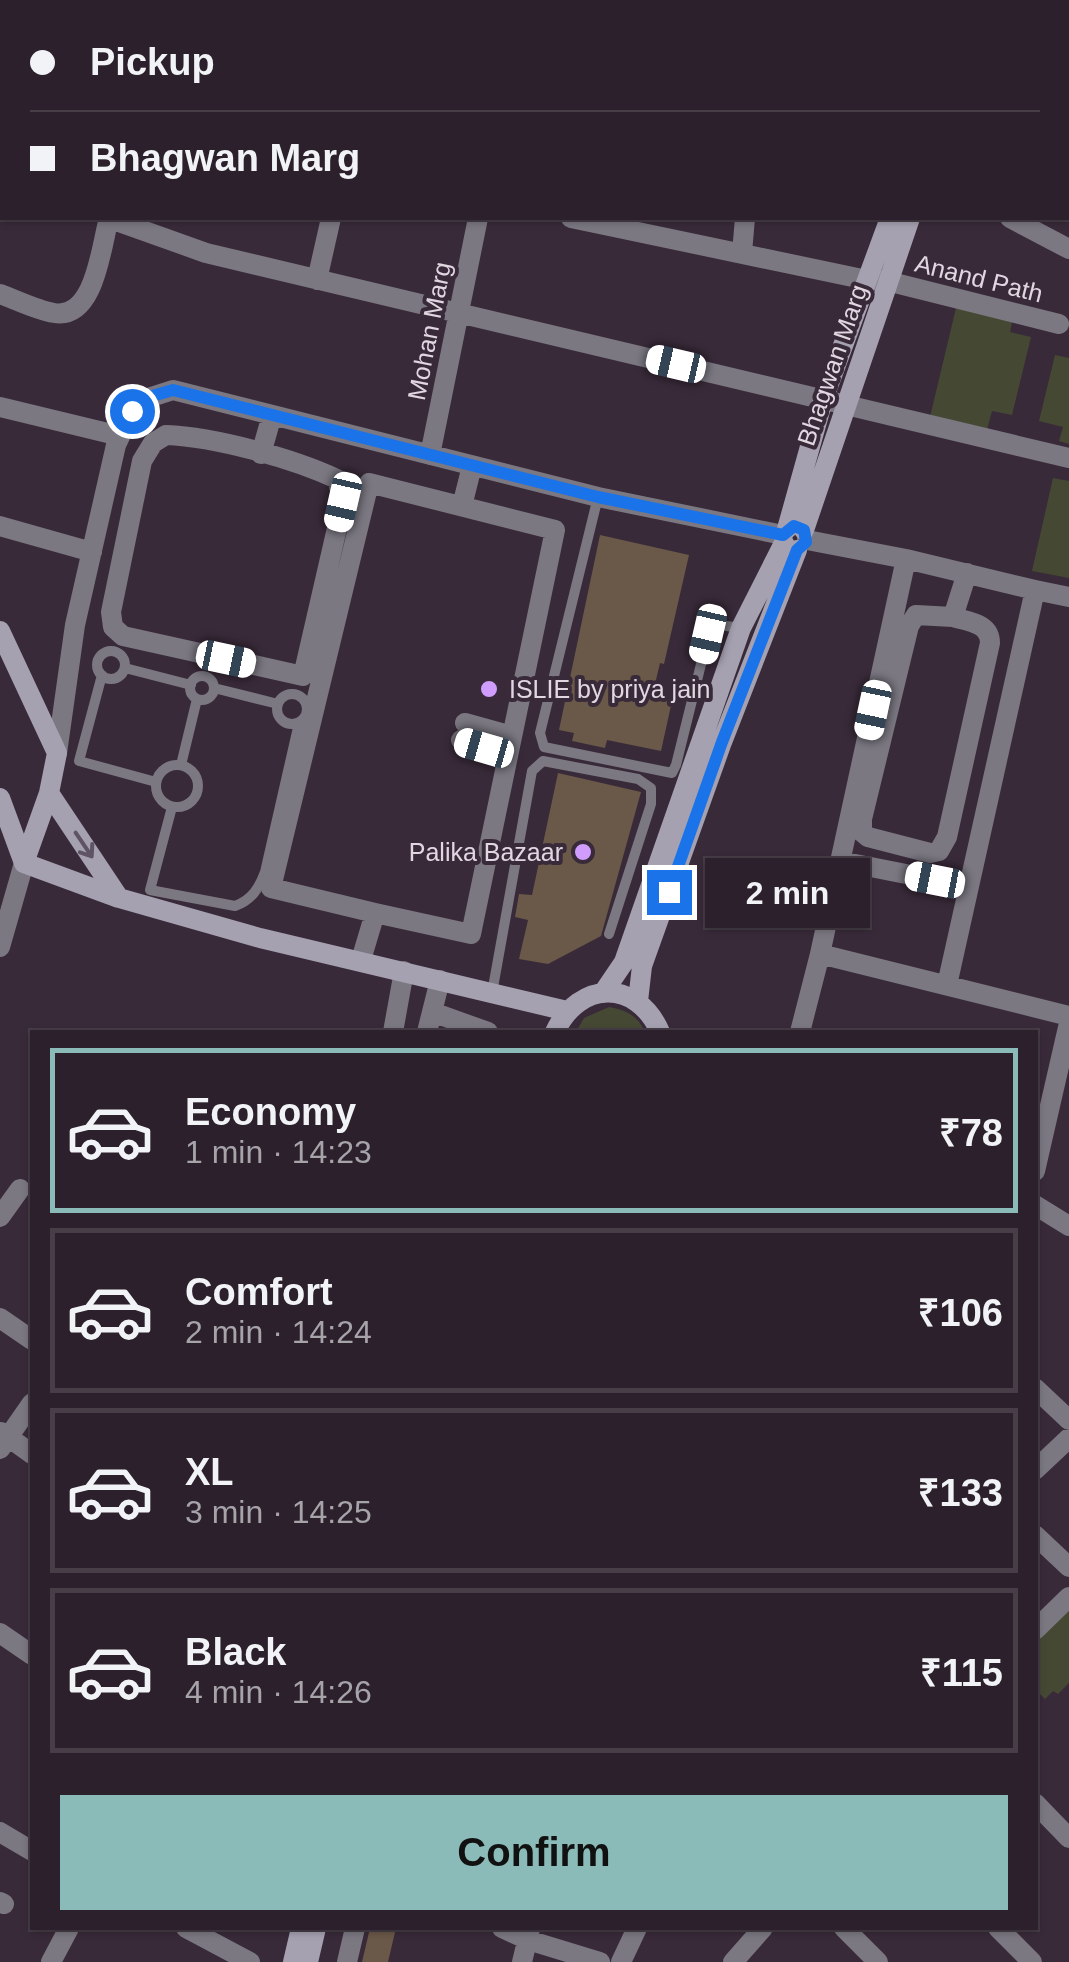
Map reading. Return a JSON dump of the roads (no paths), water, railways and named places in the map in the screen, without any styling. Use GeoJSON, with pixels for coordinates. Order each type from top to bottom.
{"type":"FeatureCollection","features":[{"type":"Feature","properties":{"kind":"street"},"geometry":{"type":"LineString","coordinates":[[0,294],[57,314],[74,311],[87,299],[108,220]]}},
{"type":"Feature","properties":{"kind":"street"},"geometry":{"type":"LineString","coordinates":[[115,220],[206,253],[1069,458]]}},
{"type":"Feature","properties":{"kind":"street"},"geometry":{"type":"LineString","coordinates":[[316,280],[331,220]]}},
{"type":"Feature","properties":{"kind":"street","name":"Mohan Marg"},"geometry":{"type":"LineString","coordinates":[[430,455],[478,220]]}},
{"type":"Feature","properties":{"kind":"street","name":"Anand Path"},"geometry":{"type":"LineString","coordinates":[[591,220],[632,224],[742,254],[877,280],[1060,324]]}},
{"type":"Feature","properties":{"kind":"street"},"geometry":{"type":"LineString","coordinates":[[742,254],[746,220]]}},
{"type":"Feature","properties":{"kind":"street","name":"Bhagwan Marg"},"geometry":{"type":"LineString","coordinates":[[638,1001],[642,966],[844,407],[890,220]]}},
{"type":"Feature","properties":{"kind":"street","name":"Bhagwan Marg"},"geometry":{"type":"LineString","coordinates":[[602,992],[624,962],[741,628],[794,538],[823,400],[909,220]]}},
{"type":"Feature","properties":{"kind":"street"},"geometry":{"type":"LineString","coordinates":[[1014,220],[1069,249]]}},
{"type":"Feature","properties":{"kind":"street"},"geometry":{"type":"LineString","coordinates":[[0,948],[49,793],[75,625],[120,436],[132,411],[145,398],[173,390],[598,497],[906,558],[1069,597]]}},
{"type":"Feature","properties":{"kind":"street"},"geometry":{"type":"LineString","coordinates":[[0,407],[120,436]]}},
{"type":"Feature","properties":{"kind":"street"},"geometry":{"type":"LineString","coordinates":[[261,454],[272,415]]}},
{"type":"Feature","properties":{"kind":"street"},"geometry":{"type":"LineString","coordinates":[[166,435],[188,436],[261,454],[337,478],[343,502],[303,676],[124,636],[113,627],[112,612],[142,462],[153,443],[166,435]]}},
{"type":"Feature","properties":{"kind":"street"},"geometry":{"type":"LineString","coordinates":[[462,506],[472,466]]}},
{"type":"Feature","properties":{"kind":"street"},"geometry":{"type":"LineString","coordinates":[[369,483],[555,530],[510,745],[471,934],[271,888],[369,483]]}},
{"type":"Feature","properties":{"kind":"street"},"geometry":{"type":"LineString","coordinates":[[0,526],[92,552]]}},
{"type":"Feature","properties":{"kind":"street"},"geometry":{"type":"LineString","coordinates":[[801,1030],[906,558]]}},
{"type":"Feature","properties":{"kind":"street"},"geometry":{"type":"LineString","coordinates":[[953,617],[967,573]]}},
{"type":"Feature","properties":{"kind":"street"},"geometry":{"type":"LineString","coordinates":[[947,985],[1035,590]]}},
{"type":"Feature","properties":{"kind":"street"},"geometry":{"type":"LineString","coordinates":[[922,614],[953,617],[986,628],[990,643],[947,837],[938,851],[930,852],[868,837],[862,832],[862,819],[909,626],[922,614]]}},
{"type":"Feature","properties":{"kind":"street"},"geometry":{"type":"LineString","coordinates":[[0,631],[56,754]]}},
{"type":"Feature","properties":{"kind":"street"},"geometry":{"type":"LineString","coordinates":[[463,732],[510,745]]}},
{"type":"Feature","properties":{"kind":"street"},"geometry":{"type":"LineString","coordinates":[[49,793],[119,898]]}},
{"type":"Feature","properties":{"kind":"street"},"geometry":{"type":"LineString","coordinates":[[1,803],[24,863],[119,898],[148,898],[260,938],[566,1011]]}},
{"type":"Feature","properties":{"kind":"street"},"geometry":{"type":"LineString","coordinates":[[840,861],[967,886]]}},
{"type":"Feature","properties":{"kind":"street"},"geometry":{"type":"LineString","coordinates":[[362,960],[375,913]]}},
{"type":"Feature","properties":{"kind":"street"},"geometry":{"type":"LineString","coordinates":[[820,954],[1069,1020],[1038,1146]]}},
{"type":"Feature","properties":{"kind":"street"},"geometry":{"type":"LineString","coordinates":[[393,1030],[404,971]]}},
{"type":"Feature","properties":{"kind":"street"},"geometry":{"type":"LineString","coordinates":[[440,980],[430,1022],[476,1030]]}},
{"type":"Feature","properties":{"kind":"street"},"geometry":{"type":"LineString","coordinates":[[557,1030],[566,1011],[582,999],[602,992],[638,1001],[652,1014],[659,1030]]}},
{"type":"Feature","properties":{"kind":"street"},"geometry":{"type":"LineString","coordinates":[[0,1217],[17,1188]]}},
{"type":"Feature","properties":{"kind":"street"},"geometry":{"type":"LineString","coordinates":[[1038,1207],[1069,1226]]}},
{"type":"Feature","properties":{"kind":"street"},"geometry":{"type":"LineString","coordinates":[[0,1318],[30,1339]]}},
{"type":"Feature","properties":{"kind":"street"},"geometry":{"type":"LineString","coordinates":[[1038,1391],[1069,1420]]}},
{"type":"Feature","properties":{"kind":"street"},"geometry":{"type":"LineString","coordinates":[[30,1406],[3,1440],[30,1453]]}},
{"type":"Feature","properties":{"kind":"street"},"geometry":{"type":"LineString","coordinates":[[1038,1467],[1069,1438]]}},
{"type":"Feature","properties":{"kind":"street"},"geometry":{"type":"LineString","coordinates":[[1038,1538],[1069,1567]]}},
{"type":"Feature","properties":{"kind":"street"},"geometry":{"type":"LineString","coordinates":[[1038,1627],[1069,1597]]}},
{"type":"Feature","properties":{"kind":"street"},"geometry":{"type":"LineString","coordinates":[[0,1633],[30,1654]]}},
{"type":"Feature","properties":{"kind":"street"},"geometry":{"type":"LineString","coordinates":[[1038,1806],[1069,1838]]}},
{"type":"Feature","properties":{"kind":"street"},"geometry":{"type":"LineString","coordinates":[[0,1832],[30,1850]]}},
{"type":"Feature","properties":{"kind":"street"},"geometry":{"type":"LineString","coordinates":[[52,1962],[68,1930]]}},
{"type":"Feature","properties":{"kind":"street"},"geometry":{"type":"LineString","coordinates":[[192,1930],[250,1962]]}},
{"type":"Feature","properties":{"kind":"street"},"geometry":{"type":"LineString","coordinates":[[293,1962],[301,1930]]}},
{"type":"Feature","properties":{"kind":"street"},"geometry":{"type":"LineString","coordinates":[[308,1962],[316,1930]]}},
{"type":"Feature","properties":{"kind":"street"},"geometry":{"type":"LineString","coordinates":[[347,1962],[354,1930]]}},
{"type":"Feature","properties":{"kind":"street"},"geometry":{"type":"LineString","coordinates":[[620,1962],[636,1930]]}},
{"type":"Feature","properties":{"kind":"street"},"geometry":{"type":"LineString","coordinates":[[733,1962],[761,1930]]}},
{"type":"Feature","properties":{"kind":"street"},"geometry":{"type":"LineString","coordinates":[[846,1930],[878,1962]]}},
{"type":"Feature","properties":{"kind":"street"},"geometry":{"type":"LineString","coordinates":[[1000,1930],[1032,1962]]}},
{"type":"Feature","properties":{"kind":"street"},"geometry":{"type":"LineString","coordinates":[[522,1962],[529,1934],[600,1962]]}},
{"type":"Feature","properties":{"kind":"lane"},"geometry":{"type":"LineString","coordinates":[[598,497],[540,733],[544,746],[672,773],[708,634],[719,625],[741,628]]}},
{"type":"Feature","properties":{"kind":"lane"},"geometry":{"type":"LineString","coordinates":[[125,668],[120,655],[108,652],[98,662],[102,675],[79,760],[156,782]]}},
{"type":"Feature","properties":{"kind":"lane"},"geometry":{"type":"LineString","coordinates":[[102,675],[118,678],[125,668]]}},
{"type":"Feature","properties":{"kind":"lane"},"geometry":{"type":"LineString","coordinates":[[125,668],[190,685]]}},
{"type":"Feature","properties":{"kind":"lane"},"geometry":{"type":"LineString","coordinates":[[190,685],[201,676],[211,680],[214,688]]}},
{"type":"Feature","properties":{"kind":"lane"},"geometry":{"type":"LineString","coordinates":[[190,685],[197,699],[208,698],[214,688]]}},
{"type":"Feature","properties":{"kind":"lane"},"geometry":{"type":"LineString","coordinates":[[214,688],[278,704]]}},
{"type":"Feature","properties":{"kind":"lane"},"geometry":{"type":"LineString","coordinates":[[172,807],[148,898],[235,906],[254,894],[265,872],[299,723],[307,710],[300,697],[285,696],[277,712],[282,720],[299,723]]}},
{"type":"Feature","properties":{"kind":"lane"},"geometry":{"type":"LineString","coordinates":[[181,765],[197,699]]}},
{"type":"Feature","properties":{"kind":"lane"},"geometry":{"type":"LineString","coordinates":[[492,993],[530,776],[542,761],[638,779],[651,788],[651,804],[610,934]]}},
{"type":"Feature","properties":{"kind":"lane"},"geometry":{"type":"LineString","coordinates":[[181,765],[196,777],[198,791],[191,802],[172,807],[157,795],[156,782],[168,766],[181,765]]}},
{"type":"Feature","properties":{"kind":"place","name":"ISLIE by priya jain"},"geometry":{"type":"Point","coordinates":[489,689]}},
{"type":"Feature","properties":{"kind":"place","name":"Palika Bazaar"},"geometry":{"type":"Point","coordinates":[583,852]}}]}
